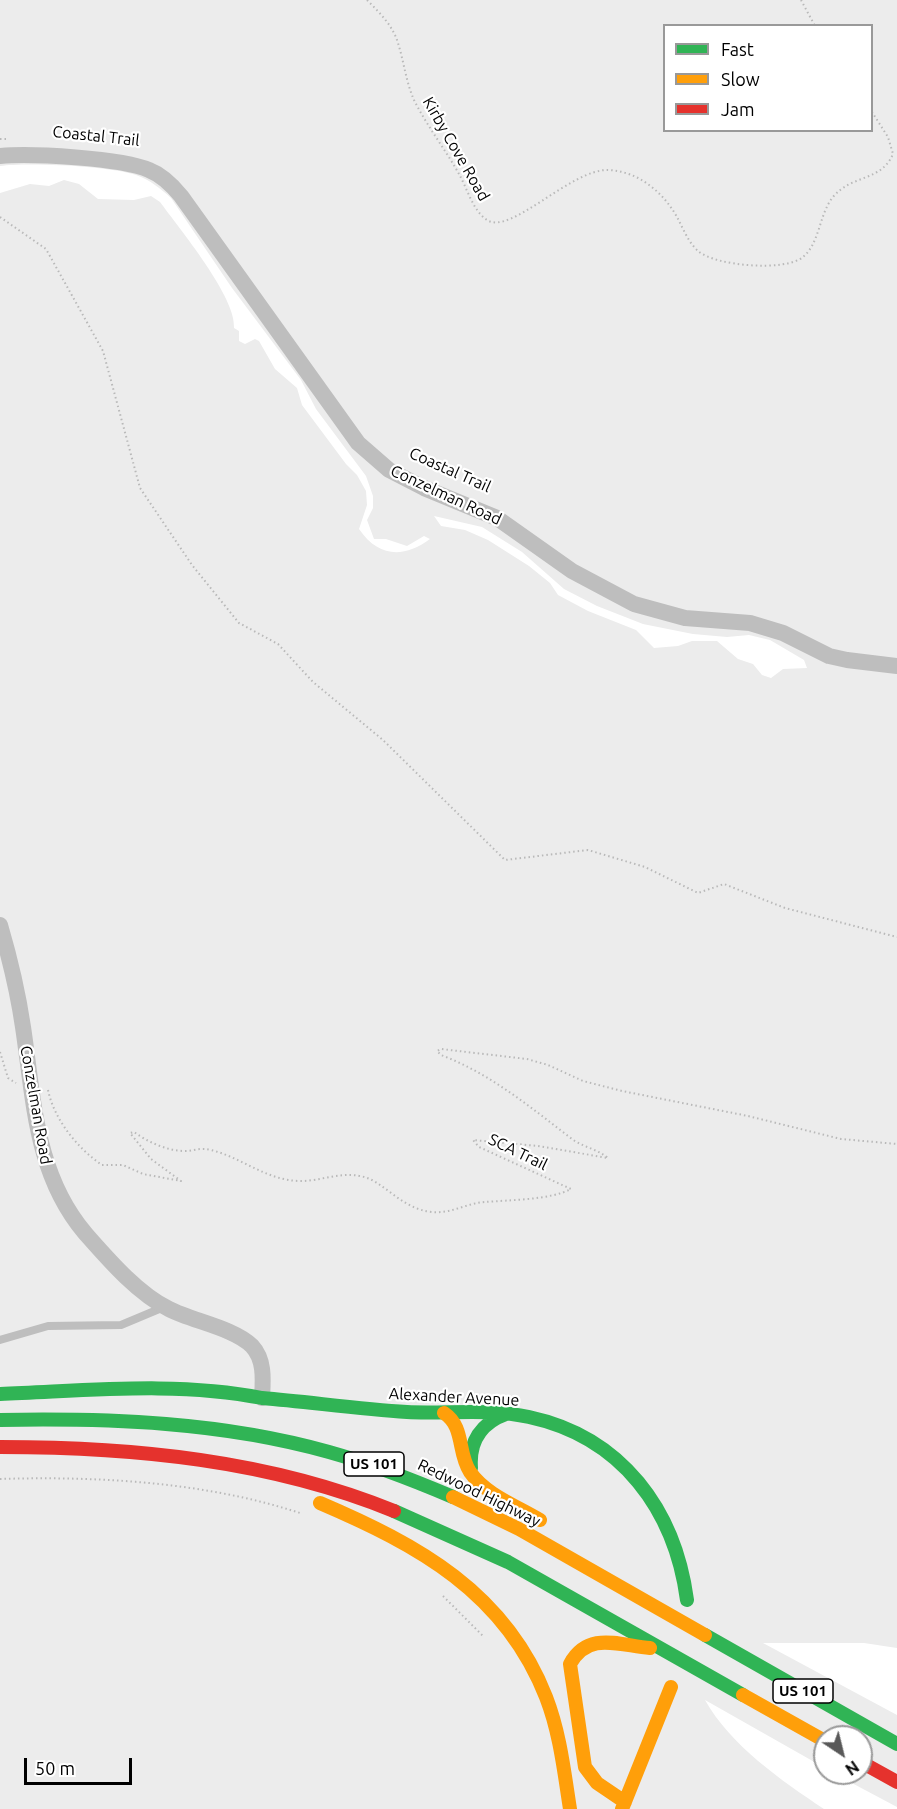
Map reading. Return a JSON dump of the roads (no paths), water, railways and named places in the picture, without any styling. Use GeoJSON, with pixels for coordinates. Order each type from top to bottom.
{"type":"FeatureCollection","features":[{"type":"Feature","properties":{"kind":"main road","name":"Alexander Avenue"},"geometry":{"type":"LineString","coordinates":[[0,1394],[160,1389],[232,1392],[262,1398],[405,1412],[506,1414],[538,1419],[568,1429],[601,1448],[633,1475],[654,1502],[673,1536],[684,1571],[687,1600]]}},
{"type":"Feature","properties":{"kind":"main road"},"geometry":{"type":"LineString","coordinates":[[444,1413],[458,1425],[464,1460],[474,1476],[555,1528]]}},
{"type":"Feature","properties":{"kind":"main road"},"geometry":{"type":"LineString","coordinates":[[474,1476],[470,1453],[477,1434],[488,1421],[506,1414]]}},
{"type":"Feature","properties":{"kind":"main road","name":"Redwood Highway"},"geometry":{"type":"LineString","coordinates":[[0,1420],[110,1418],[193,1424],[254,1433],[345,1455],[437,1489],[492,1515],[897,1744]]}},
{"type":"Feature","properties":{"kind":"main road","name":"US 101"},"geometry":{"type":"LineString","coordinates":[[0,1448],[15,1446],[106,1448],[172,1454],[282,1475],[341,1491],[398,1511],[500,1557],[813,1734]]}},
{"type":"Feature","properties":{"kind":"main road"},"geometry":{"type":"LineString","coordinates":[[172,1454],[281,1490]]}},
{"type":"Feature","properties":{"kind":"main road"},"geometry":{"type":"LineString","coordinates":[[303,1497],[390,1534],[462,1579],[489,1603],[521,1645],[542,1686],[555,1731],[570,1809]]}},
{"type":"Feature","properties":{"kind":"main road"},"geometry":{"type":"LineString","coordinates":[[613,1566],[710,1638]]}},
{"type":"Feature","properties":{"kind":"main road"},"geometry":{"type":"LineString","coordinates":[[623,1805],[597,1783],[585,1767],[576,1720],[570,1664],[577,1650],[591,1642],[661,1649]]}},
{"type":"Feature","properties":{"kind":"main road"},"geometry":{"type":"LineString","coordinates":[[623,1805],[671,1687]]}},
{"type":"Feature","properties":{"kind":"main road"},"geometry":{"type":"LineString","coordinates":[[555,1731],[578,1780],[586,1790],[623,1805]]}},
{"type":"Feature","properties":{"kind":"main road"},"geometry":{"type":"LineString","coordinates":[[873,1769],[897,1782]]}},
{"type":"Feature","properties":{"kind":"street","name":"Conzelman Road"},"geometry":{"type":"LineString","coordinates":[[0,156],[118,162],[150,170],[164,178],[181,196],[358,443],[374,459],[398,475],[497,518],[581,577],[634,604],[685,618],[758,625],[783,633],[829,656],[897,666]]}},
{"type":"Feature","properties":{"kind":"street","name":"Conzelman Road"},"geometry":{"type":"LineString","coordinates":[[0,925],[39,1083],[44,1159],[63,1203],[107,1256],[165,1307],[234,1335],[250,1345],[257,1353],[262,1367],[262,1398]]}},
{"type":"Feature","properties":{"kind":"lane"},"geometry":{"type":"LineString","coordinates":[[0,1340],[48,1326],[121,1325],[165,1307]]}},
{"type":"Feature","properties":{"kind":"lane"},"geometry":{"type":"LineString","coordinates":[[462,1579],[495,1629]]}},
{"type":"Feature","properties":{"kind":"lane"},"geometry":{"type":"LineString","coordinates":[[540,1710],[555,1731]]}}]}
